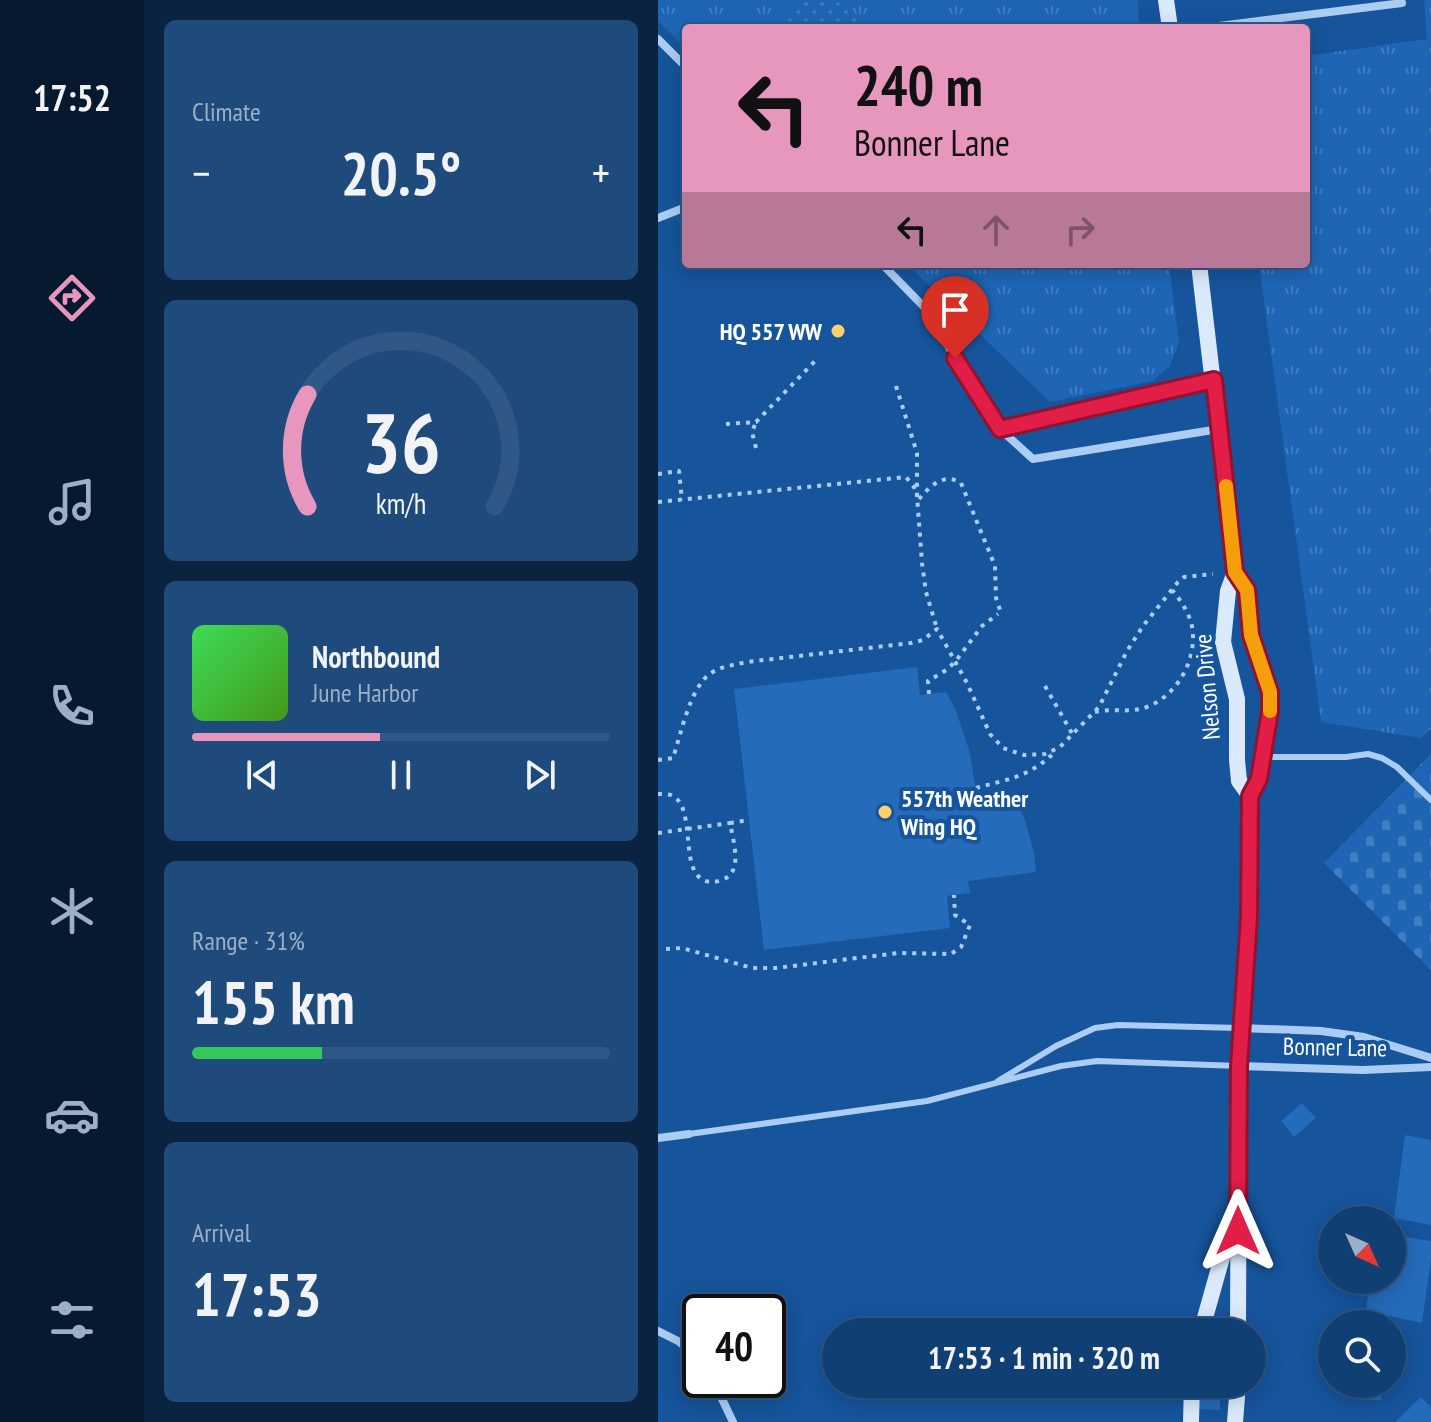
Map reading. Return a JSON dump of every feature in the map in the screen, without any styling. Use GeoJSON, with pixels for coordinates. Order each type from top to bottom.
{"type":"FeatureCollection","features":[{"type":"Feature","properties":{"kind":"street"},"geometry":{"type":"LineString","coordinates":[[1166,0],[1169,24]]}},
{"type":"Feature","properties":{"kind":"street"},"geometry":{"type":"LineString","coordinates":[[1235,24],[1402,3]]}},
{"type":"Feature","properties":{"kind":"street"},"geometry":{"type":"LineString","coordinates":[[658,39],[682,63]]}},
{"type":"Feature","properties":{"kind":"street"},"geometry":{"type":"LineString","coordinates":[[658,218],[682,209]]}},
{"type":"Feature","properties":{"kind":"street"},"geometry":{"type":"LineString","coordinates":[[886,268],[929,312],[1000,429],[1033,459],[1220,428]]}},
{"type":"Feature","properties":{"kind":"street","name":"Nelson Drive"},"geometry":{"type":"LineString","coordinates":[[1200,268],[1235,572],[1228,591],[1223,642],[1237,699],[1239,781],[1250,796]]}},
{"type":"Feature","properties":{"kind":"street"},"geometry":{"type":"LineString","coordinates":[[1000,429],[1214,380]]}},
{"type":"Feature","properties":{"kind":"street","name":"Nelson Drive"},"geometry":{"type":"LineString","coordinates":[[1235,572],[1247,590],[1251,635],[1270,692],[1259,779],[1250,796],[1249,917],[1239,1066],[1238,1318]]}},
{"type":"Feature","properties":{"kind":"street","name":"Bonner Lane"},"geometry":{"type":"LineString","coordinates":[[1240,1028],[1321,1031],[1364,1037],[1431,1058]]}},
{"type":"Feature","properties":{"kind":"street","name":"Bonner Lane"},"geometry":{"type":"LineString","coordinates":[[1239,1066],[1363,1070],[1431,1067]]}},
{"type":"Feature","properties":{"kind":"street"},"geometry":{"type":"LineString","coordinates":[[658,1138],[689,1134]]}},
{"type":"Feature","properties":{"kind":"street","name":"Nelson Drive"},"geometry":{"type":"LineString","coordinates":[[1205,1318],[1238,1201]]}},
{"type":"Feature","properties":{"kind":"street"},"geometry":{"type":"LineString","coordinates":[[658,1331],[682,1344]]}},
{"type":"Feature","properties":{"kind":"street"},"geometry":{"type":"LineString","coordinates":[[722,1398],[733,1422]]}},
{"type":"Feature","properties":{"kind":"street"},"geometry":{"type":"LineString","coordinates":[[1191,1422],[1192,1398]]}},
{"type":"Feature","properties":{"kind":"street"},"geometry":{"type":"LineString","coordinates":[[1235,1422],[1237,1398]]}},
{"type":"Feature","properties":{"kind":"lane"},"geometry":{"type":"LineString","coordinates":[[1263,757],[1368,754],[1397,767],[1431,800]]}},
{"type":"Feature","properties":{"kind":"lane"},"geometry":{"type":"LineString","coordinates":[[989,1086],[1056,1046],[1095,1028],[1118,1025],[1240,1028]]}},
{"type":"Feature","properties":{"kind":"lane"},"geometry":{"type":"LineString","coordinates":[[689,1134],[927,1101],[1061,1066],[1097,1061],[1239,1066]]}},
{"type":"Feature","properties":{"kind":"path"},"geometry":{"type":"LineString","coordinates":[[756,448],[752,432],[756,422],[817,359]]}},
{"type":"Feature","properties":{"kind":"path"},"geometry":{"type":"LineString","coordinates":[[896,386],[917,453],[926,592],[937,629],[967,683],[990,734],[1003,748],[1024,755],[1045,754],[1060,747]]}},
{"type":"Feature","properties":{"kind":"path"},"geometry":{"type":"LineString","coordinates":[[726,424],[756,422]]}},
{"type":"Feature","properties":{"kind":"path"},"geometry":{"type":"LineString","coordinates":[[658,474],[679,471],[682,500]]}},
{"type":"Feature","properties":{"kind":"path"},"geometry":{"type":"LineString","coordinates":[[658,502],[906,477],[918,499]]}},
{"type":"Feature","properties":{"kind":"path"},"geometry":{"type":"LineString","coordinates":[[918,499],[942,479],[953,478],[961,483],[995,566],[999,612],[982,626],[955,661],[938,677],[928,681],[929,694]]}},
{"type":"Feature","properties":{"kind":"path"},"geometry":{"type":"LineString","coordinates":[[976,788],[1028,773],[1044,763],[1073,735],[1099,707],[1143,626],[1184,577],[1235,572]]}},
{"type":"Feature","properties":{"kind":"path"},"geometry":{"type":"LineString","coordinates":[[1094,713],[1144,708],[1164,698],[1174,688],[1192,651],[1193,636],[1184,607],[1172,590]]}},
{"type":"Feature","properties":{"kind":"path"},"geometry":{"type":"LineString","coordinates":[[658,760],[673,758],[694,695],[709,674],[747,662],[911,643],[923,640],[937,629]]}},
{"type":"Feature","properties":{"kind":"path"},"geometry":{"type":"LineString","coordinates":[[1045,686],[1073,735]]}},
{"type":"Feature","properties":{"kind":"path"},"geometry":{"type":"LineString","coordinates":[[658,794],[671,795],[679,802],[695,871],[701,879],[711,883],[728,877],[734,868],[730,823]]}},
{"type":"Feature","properties":{"kind":"path"},"geometry":{"type":"LineString","coordinates":[[658,833],[749,820]]}},
{"type":"Feature","properties":{"kind":"path"},"geometry":{"type":"LineString","coordinates":[[666,949],[682,948],[752,968],[776,968],[898,953],[951,954],[961,947],[970,925],[955,915],[954,895]]}},
{"type":"Feature","properties":{"kind":"green space"},"geometry":{"type":"Polygon","coordinates":[[[658,0],[1137,0],[1140,24],[682,24],[682,45],[658,21],[658,0]]]}},
{"type":"Feature","properties":{"kind":"green space"},"geometry":{"type":"Polygon","coordinates":[[[796,0],[835,0],[862,24],[779,24],[777,22],[796,0]]]}},
{"type":"Feature","properties":{"kind":"green space"},"geometry":{"type":"Polygon","coordinates":[[[1424,0],[1431,0],[1431,729],[1421,738],[1321,722],[1260,268],[1310,268],[1310,55],[1427,39],[1424,0]]]}},
{"type":"Feature","properties":{"kind":"green space"},"geometry":{"type":"Polygon","coordinates":[[[911,268],[1170,268],[1179,342],[1170,366],[1152,381],[1050,402],[911,268]]]}},
{"type":"Feature","properties":{"kind":"green space"},"geometry":{"type":"Polygon","coordinates":[[[1431,754],[1431,970],[1324,863],[1431,754]]]}},
{"type":"Feature","properties":{"kind":"building","name":"557th Weather Wing HQ"},"geometry":{"type":"Polygon","coordinates":[[[917,667],[920,695],[946,692],[955,708],[970,753],[978,804],[1016,800],[1025,820],[1036,872],[968,881],[970,893],[947,896],[950,928],[764,950],[734,689],[917,667]]]}},
{"type":"Feature","properties":{"kind":"building"},"geometry":{"type":"Polygon","coordinates":[[[1302,1103],[1316,1118],[1294,1137],[1281,1121],[1302,1103]]]}},
{"type":"Feature","properties":{"kind":"building"},"geometry":{"type":"Polygon","coordinates":[[[1405,1135],[1431,1140],[1431,1225],[1406,1220],[1406,1206],[1396,1206],[1405,1135]]]}},
{"type":"Feature","properties":{"kind":"building"},"geometry":{"type":"Polygon","coordinates":[[[1406,1237],[1431,1241],[1422,1323],[1406,1320],[1406,1310],[1366,1310],[1368,1294],[1406,1294],[1406,1237]]]}},
{"type":"Feature","properties":{"kind":"building"},"geometry":{"type":"Polygon","coordinates":[[[1421,1397],[1431,1407],[1431,1422],[1395,1422],[1421,1397]]]}},
{"type":"Feature","properties":{"kind":"building"},"geometry":{"type":"Polygon","coordinates":[[[1200,1398],[1220,1398],[1220,1410],[1199,1409],[1200,1398]]]}},
{"type":"Feature","properties":{"kind":"slow traffic"},"geometry":{"type":"LineString","coordinates":[[1226,486],[1235,572],[1247,590],[1251,635],[1270,692],[1270,711]]}},
{"type":"Feature","properties":{"kind":"place","name":"HQ 557 WW"},"geometry":{"type":"Point","coordinates":[838,331]}},
{"type":"Feature","properties":{"kind":"place","name":"557th Weather Wing HQ"},"geometry":{"type":"Point","coordinates":[885,812]}},
{"type":"Feature","properties":{"kind":"route"},"geometry":{"type":"LineString","coordinates":[[955,358],[1000,429],[1214,380],[1235,572],[1247,590],[1251,635],[1270,692],[1259,779],[1250,796],[1249,917],[1239,1066],[1238,1231]]}}]}
